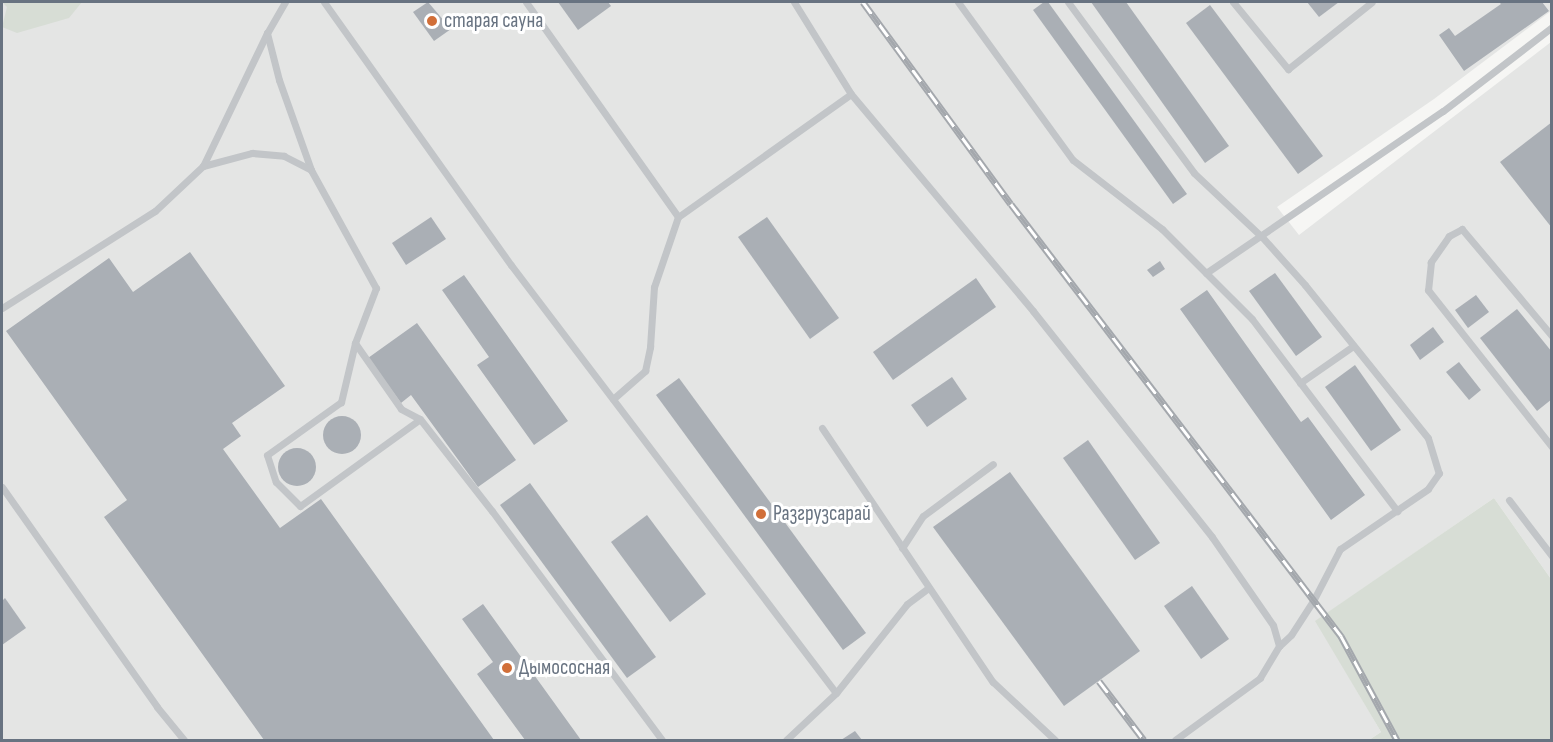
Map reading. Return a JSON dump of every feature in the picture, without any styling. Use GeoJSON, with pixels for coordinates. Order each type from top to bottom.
{"type":"FeatureCollection","features":[{"type":"Feature","properties":{"kind":"lane"},"geometry":{"type":"LineString","coordinates":[[2,308],[155,212],[203,166],[284,2]]}},
{"type":"Feature","properties":{"kind":"lane"},"geometry":{"type":"LineString","coordinates":[[324,2],[511,265],[836,693]]}},
{"type":"Feature","properties":{"kind":"lane"},"geometry":{"type":"LineString","coordinates":[[526,2],[678,217]]}},
{"type":"Feature","properties":{"kind":"lane"},"geometry":{"type":"LineString","coordinates":[[794,2],[851,94],[1033,312],[1212,537],[1273,625],[1279,646]]}},
{"type":"Feature","properties":{"kind":"lane"},"geometry":{"type":"LineString","coordinates":[[958,2],[1073,160],[1162,229],[1252,319],[1397,511]]}},
{"type":"Feature","properties":{"kind":"lane"},"geometry":{"type":"LineString","coordinates":[[1068,2],[1194,173],[1262,237],[1305,285],[1428,438],[1439,473],[1428,489],[1340,549],[1313,601],[1291,635],[1279,646],[1260,678],[1175,741]]}},
{"type":"Feature","properties":{"kind":"lane"},"geometry":{"type":"LineString","coordinates":[[1233,2],[1288,69],[1372,2]]}},
{"type":"Feature","properties":{"kind":"lane"},"geometry":{"type":"LineString","coordinates":[[1206,273],[1262,237],[1443,111],[1551,27]]}},
{"type":"Feature","properties":{"kind":"lane"},"geometry":{"type":"LineString","coordinates":[[267,33],[279,80],[311,170],[376,288],[355,343],[341,402],[267,455],[276,482],[300,506],[420,418]]}},
{"type":"Feature","properties":{"kind":"lane"},"geometry":{"type":"LineString","coordinates":[[613,399],[645,371],[650,347],[654,287],[678,217],[851,94]]}},
{"type":"Feature","properties":{"kind":"lane"},"geometry":{"type":"LineString","coordinates":[[203,166],[252,153],[284,156],[311,170]]}},
{"type":"Feature","properties":{"kind":"lane"},"geometry":{"type":"LineString","coordinates":[[1551,336],[1462,229],[1449,236],[1431,262],[1428,290],[1551,447]]}},
{"type":"Feature","properties":{"kind":"lane"},"geometry":{"type":"LineString","coordinates":[[355,343],[401,409],[420,418],[492,511],[662,741]]}},
{"type":"Feature","properties":{"kind":"lane"},"geometry":{"type":"LineString","coordinates":[[1300,383],[1353,346]]}},
{"type":"Feature","properties":{"kind":"lane"},"geometry":{"type":"LineString","coordinates":[[822,428],[993,681],[1055,741]]}},
{"type":"Feature","properties":{"kind":"lane"},"geometry":{"type":"LineString","coordinates":[[902,548],[922,516],[993,464]]}},
{"type":"Feature","properties":{"kind":"lane"},"geometry":{"type":"LineString","coordinates":[[2,487],[157,707],[184,741]]}},
{"type":"Feature","properties":{"kind":"lane"},"geometry":{"type":"LineString","coordinates":[[1509,500],[1551,556]]}},
{"type":"Feature","properties":{"kind":"lane"},"geometry":{"type":"LineString","coordinates":[[786,741],[836,693],[907,604],[928,588]]}},
{"type":"Feature","properties":{"kind":"shaded area"},"geometry":{"type":"Polygon","coordinates":[[[2,2],[1551,2],[1551,11],[1434,99],[1277,207],[1299,235],[1551,42],[1551,579],[1494,498],[1316,621],[1381,732],[1369,740],[2,740],[2,2]]]}},
{"type":"Feature","properties":{"kind":"shaded area"},"geometry":{"type":"Polygon","coordinates":[[[2,2],[82,2],[69,18],[17,33],[2,27],[7,7],[2,2]]]}},
{"type":"Feature","properties":{"kind":"shaded area"},"geometry":{"type":"Polygon","coordinates":[[[1494,498],[1551,579],[1551,740],[1369,740],[1381,732],[1315,621],[1494,498]]]}},
{"type":"Feature","properties":{"kind":"building","name":"старая сауна"},"geometry":{"type":"Polygon","coordinates":[[[428,2],[451,29],[434,41],[413,12],[428,2]]]}},
{"type":"Feature","properties":{"kind":"building"},"geometry":{"type":"Polygon","coordinates":[[[558,2],[608,2],[611,6],[578,30],[558,2]]]}},
{"type":"Feature","properties":{"kind":"building"},"geometry":{"type":"Polygon","coordinates":[[[1044,2],[1048,2],[1187,194],[1173,204],[1033,10],[1044,2]]]}},
{"type":"Feature","properties":{"kind":"building"},"geometry":{"type":"Polygon","coordinates":[[[1091,2],[1126,2],[1229,146],[1205,163],[1091,2]]]}},
{"type":"Feature","properties":{"kind":"building"},"geometry":{"type":"Polygon","coordinates":[[[1307,2],[1339,2],[1319,17],[1307,2]]]}},
{"type":"Feature","properties":{"kind":"building"},"geometry":{"type":"Polygon","coordinates":[[[1499,2],[1542,2],[1549,11],[1464,71],[1439,35],[1449,28],[1455,36],[1501,4],[1499,2]]]}},
{"type":"Feature","properties":{"kind":"building"},"geometry":{"type":"Polygon","coordinates":[[[1210,5],[1323,156],[1298,174],[1186,23],[1210,5]]]}},
{"type":"Feature","properties":{"kind":"building"},"geometry":{"type":"Polygon","coordinates":[[[1552,122],[1552,228],[1500,162],[1552,122]]]}},
{"type":"Feature","properties":{"kind":"building"},"geometry":{"type":"Polygon","coordinates":[[[431,217],[446,239],[406,265],[392,243],[431,217]]]}},
{"type":"Feature","properties":{"kind":"building"},"geometry":{"type":"Polygon","coordinates":[[[767,217],[839,318],[810,339],[738,237],[767,217]]]}},
{"type":"Feature","properties":{"kind":"building"},"geometry":{"type":"Polygon","coordinates":[[[190,252],[285,386],[232,423],[241,436],[223,449],[280,528],[321,499],[494,740],[264,740],[104,517],[127,500],[6,331],[109,258],[133,292],[190,252]]]}},
{"type":"Feature","properties":{"kind":"building"},"geometry":{"type":"Polygon","coordinates":[[[1160,261],[1165,269],[1153,277],[1147,270],[1160,261]]]}},
{"type":"Feature","properties":{"kind":"building"},"geometry":{"type":"Polygon","coordinates":[[[1275,273],[1322,337],[1296,356],[1249,291],[1275,273]]]}},
{"type":"Feature","properties":{"kind":"building"},"geometry":{"type":"Polygon","coordinates":[[[464,275],[568,421],[534,445],[477,365],[489,357],[442,290],[464,275]]]}},
{"type":"Feature","properties":{"kind":"building"},"geometry":{"type":"Polygon","coordinates":[[[976,278],[996,307],[893,380],[873,352],[976,278]]]}},
{"type":"Feature","properties":{"kind":"building"},"geometry":{"type":"Polygon","coordinates":[[[1207,290],[1301,422],[1308,417],[1365,495],[1331,520],[1180,309],[1207,290]]]}},
{"type":"Feature","properties":{"kind":"building"},"geometry":{"type":"Polygon","coordinates":[[[1476,295],[1489,312],[1468,328],[1455,310],[1476,295]]]}},
{"type":"Feature","properties":{"kind":"building"},"geometry":{"type":"Polygon","coordinates":[[[1517,309],[1552,352],[1552,399],[1537,411],[1480,338],[1517,309]]]}},
{"type":"Feature","properties":{"kind":"building"},"geometry":{"type":"Polygon","coordinates":[[[417,323],[516,460],[478,487],[411,395],[401,403],[368,358],[417,323]]]}},
{"type":"Feature","properties":{"kind":"building"},"geometry":{"type":"Polygon","coordinates":[[[1433,327],[1444,342],[1420,360],[1410,345],[1433,327]]]}},
{"type":"Feature","properties":{"kind":"building"},"geometry":{"type":"Polygon","coordinates":[[[1459,362],[1481,390],[1469,400],[1446,372],[1459,362]]]}},
{"type":"Feature","properties":{"kind":"building"},"geometry":{"type":"Polygon","coordinates":[[[1355,365],[1401,430],[1371,451],[1325,387],[1355,365]]]}},
{"type":"Feature","properties":{"kind":"building"},"geometry":{"type":"Polygon","coordinates":[[[952,377],[967,399],[927,427],[911,405],[952,377]]]}},
{"type":"Feature","properties":{"kind":"building","name":"Разгрузсарай"},"geometry":{"type":"Polygon","coordinates":[[[679,378],[866,633],[843,650],[656,395],[679,378]]]}},
{"type":"Feature","properties":{"kind":"building"},"geometry":{"type":"Polygon","coordinates":[[[342,416],[355,422],[361,435],[355,448],[342,454],[329,448],[323,435],[329,422],[342,416]]]}},
{"type":"Feature","properties":{"kind":"building"},"geometry":{"type":"Polygon","coordinates":[[[1088,440],[1160,543],[1135,560],[1063,458],[1088,440]]]}},
{"type":"Feature","properties":{"kind":"building"},"geometry":{"type":"Polygon","coordinates":[[[297,448],[310,454],[316,467],[310,480],[297,486],[284,480],[278,467],[284,454],[297,448]]]}},
{"type":"Feature","properties":{"kind":"building"},"geometry":{"type":"Polygon","coordinates":[[[1010,472],[1140,651],[1064,706],[933,527],[1010,472]]]}},
{"type":"Feature","properties":{"kind":"building"},"geometry":{"type":"Polygon","coordinates":[[[530,483],[656,657],[627,678],[500,505],[530,483]]]}},
{"type":"Feature","properties":{"kind":"building"},"geometry":{"type":"Polygon","coordinates":[[[647,515],[706,594],[670,622],[611,542],[647,515]]]}},
{"type":"Feature","properties":{"kind":"building"},"geometry":{"type":"Polygon","coordinates":[[[1192,586],[1229,639],[1201,659],[1164,606],[1192,586]]]}},
{"type":"Feature","properties":{"kind":"building"},"geometry":{"type":"Polygon","coordinates":[[[5,598],[26,628],[2,645],[2,601],[5,598]]]}},
{"type":"Feature","properties":{"kind":"building","name":"Дымососная"},"geometry":{"type":"Polygon","coordinates":[[[483,604],[581,740],[525,740],[477,674],[493,662],[462,619],[483,604]]]}},
{"type":"Feature","properties":{"kind":"building"},"geometry":{"type":"Polygon","coordinates":[[[855,731],[862,740],[841,740],[855,731]]]}},
{"type":"Feature","properties":{"kind":"railway"},"geometry":{"type":"LineString","coordinates":[[863,2],[1011,204],[1341,636],[1397,740]]}},
{"type":"Feature","properties":{"kind":"railway"},"geometry":{"type":"LineString","coordinates":[[1099,681],[1144,740]]}},
{"type":"Feature","properties":{"kind":"place","name":"старая сауна"},"geometry":{"type":"Point","coordinates":[432,21]}},
{"type":"Feature","properties":{"kind":"place","name":"Разгрузсарай"},"geometry":{"type":"Point","coordinates":[761,514]}},
{"type":"Feature","properties":{"kind":"place","name":"Дымососная"},"geometry":{"type":"Point","coordinates":[507,668]}}]}
